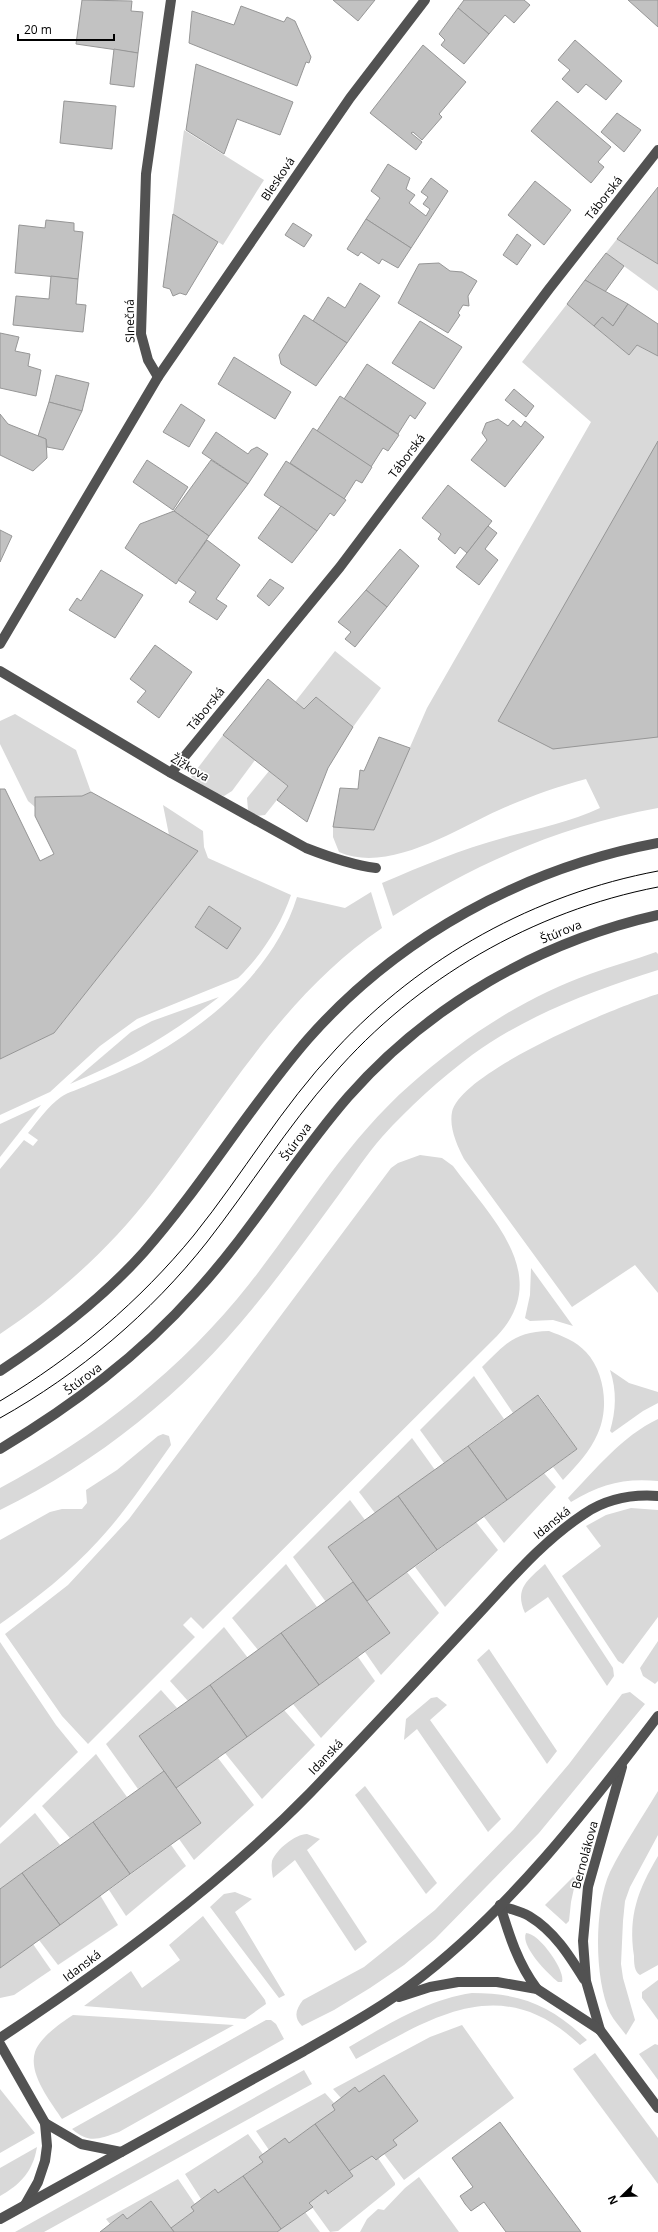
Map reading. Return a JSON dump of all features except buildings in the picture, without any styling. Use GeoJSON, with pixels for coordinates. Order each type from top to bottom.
{"type":"FeatureCollection","features":[{"type":"Feature","properties":{"kind":"street","name":"Slnečná"},"geometry":{"type":"LineString","coordinates":[[158,377],[148,360],[141,334],[146,181],[171,0]]}},
{"type":"Feature","properties":{"kind":"street","name":"Blesková"},"geometry":{"type":"LineString","coordinates":[[158,377],[350,98],[425,0]]}},
{"type":"Feature","properties":{"kind":"street","name":"Táborská"},"geometry":{"type":"LineString","coordinates":[[171,773],[340,567],[549,289],[658,150]]}},
{"type":"Feature","properties":{"kind":"street"},"geometry":{"type":"LineString","coordinates":[[0,644],[158,377]]}},
{"type":"Feature","properties":{"kind":"street","name":"Žižkova"},"geometry":{"type":"LineString","coordinates":[[0,670],[171,773],[306,848],[326,856],[360,866],[376,868]]}},
{"type":"Feature","properties":{"kind":"street"},"geometry":{"type":"LineString","coordinates":[[0,1371],[75,1318],[143,1253],[182,1205],[255,1106],[309,1038],[346,999],[377,972],[441,926],[486,901],[529,882],[572,866],[634,848],[658,843]]}},
{"type":"Feature","properties":{"kind":"street","name":"Štúrova"},"geometry":{"type":"LineString","coordinates":[[0,1449],[84,1395],[158,1333],[225,1260],[347,1098],[395,1049],[423,1026],[489,982],[529,960],[569,942],[602,930],[658,915]]}},
{"type":"Feature","properties":{"kind":"street","name":"Idanská"},"geometry":{"type":"LineString","coordinates":[[0,2038],[71,1991],[241,1858],[308,1795],[545,1544],[584,1514],[601,1504],[631,1496],[658,1496]]}},
{"type":"Feature","properties":{"kind":"street"},"geometry":{"type":"LineString","coordinates":[[0,2219],[304,2051],[391,1999],[433,1967],[500,1905],[556,1844],[623,1762],[658,1716]]}},
{"type":"Feature","properties":{"kind":"street","name":"Bernolákova"},"geometry":{"type":"LineString","coordinates":[[600,2030],[586,1981],[583,1941],[588,1887],[623,1762]]}},
{"type":"Feature","properties":{"kind":"street","name":"Bernolákova"},"geometry":{"type":"LineString","coordinates":[[500,1905],[528,1915],[546,1927],[571,1958],[586,1981]]}},
{"type":"Feature","properties":{"kind":"street","name":"Bernolákova"},"geometry":{"type":"LineString","coordinates":[[500,1905],[518,1957],[526,1974],[537,1989],[600,2030],[658,2108]]}},
{"type":"Feature","properties":{"kind":"street","name":"Bernolákova"},"geometry":{"type":"LineString","coordinates":[[391,1999],[430,1987],[458,1982],[497,1982],[537,1989]]}},
{"type":"Feature","properties":{"kind":"street"},"geometry":{"type":"LineString","coordinates":[[0,2044],[45,2123],[47,2146],[45,2161],[38,2182],[24,2205]]}},
{"type":"Feature","properties":{"kind":"street"},"geometry":{"type":"LineString","coordinates":[[45,2123],[81,2144],[121,2152]]}},
{"type":"Feature","properties":{"kind":"shaded area"},"geometry":{"type":"Polygon","coordinates":[[[184,130],[264,180],[223,245],[173,214],[184,130]]]}},
{"type":"Feature","properties":{"kind":"shaded area"},"geometry":{"type":"Polygon","coordinates":[[[617,239],[658,264],[658,291],[606,253],[617,239]]]}},
{"type":"Feature","properties":{"kind":"shaded area"},"geometry":{"type":"Polygon","coordinates":[[[567,304],[629,355],[637,345],[658,356],[658,808],[623,815],[588,825],[520,849],[487,863],[424,897],[393,916],[382,883],[472,847],[565,821],[600,808],[586,779],[521,801],[443,837],[400,853],[379,857],[358,857],[339,852],[333,837],[333,827],[374,830],[427,708],[591,422],[522,362],[567,304]]]}},
{"type":"Feature","properties":{"kind":"shaded area"},"geometry":{"type":"Polygon","coordinates":[[[335,651],[381,688],[353,727],[316,697],[304,709],[295,702],[335,651]]]}},
{"type":"Feature","properties":{"kind":"shaded area"},"geometry":{"type":"Polygon","coordinates":[[[15,714],[76,750],[91,792],[82,796],[35,797],[35,807],[28,801],[0,744],[0,721],[15,714]]]}},
{"type":"Feature","properties":{"kind":"shaded area"},"geometry":{"type":"Polygon","coordinates":[[[223,735],[255,760],[232,791],[224,796],[212,792],[191,777],[223,735]]]}},
{"type":"Feature","properties":{"kind":"shaded area"},"geometry":{"type":"Polygon","coordinates":[[[269,771],[288,786],[265,815],[256,816],[248,810],[247,798],[269,771]]]}},
{"type":"Feature","properties":{"kind":"shaded area"},"geometry":{"type":"Polygon","coordinates":[[[163,805],[203,831],[204,847],[208,858],[291,895],[276,929],[255,960],[238,978],[137,1019],[100,1046],[50,1092],[0,1115],[0,1059],[54,1033],[198,851],[169,835],[163,805]],[[209,906],[195,926],[227,948],[241,928],[209,906]]]}},
{"type":"Feature","properties":{"kind":"shaded area"},"geometry":{"type":"Polygon","coordinates":[[[371,892],[382,928],[346,955],[314,985],[284,1018],[256,1052],[151,1195],[118,1234],[62,1288],[21,1320],[0,1334],[0,1169],[24,1140],[33,1146],[38,1140],[28,1133],[43,1114],[64,1095],[141,1062],[166,1048],[213,1013],[235,994],[255,972],[272,949],[286,924],[297,897],[345,908],[371,892]]]}},
{"type":"Feature","properties":{"kind":"shaded area"},"geometry":{"type":"Polygon","coordinates":[[[656,952],[658,954],[658,970],[586,995],[538,1016],[493,1041],[448,1074],[414,1104],[376,1144],[253,1308],[227,1339],[199,1368],[169,1396],[105,1447],[36,1491],[0,1510],[0,1488],[70,1447],[136,1399],[196,1344],[250,1283],[365,1130],[410,1085],[451,1051],[518,1007],[565,984],[590,974],[656,952]]]}},
{"type":"Feature","properties":{"kind":"shaded area"},"geometry":{"type":"Polygon","coordinates":[[[658,994],[658,1293],[635,1265],[572,1307],[464,1159],[456,1142],[451,1118],[452,1112],[462,1096],[482,1078],[511,1060],[543,1042],[578,1026],[658,994]]]}},
{"type":"Feature","properties":{"kind":"shaded area"},"geometry":{"type":"Polygon","coordinates":[[[219,997],[201,1011],[148,1046],[111,1066],[70,1084],[131,1032],[152,1021],[219,997]]]}},
{"type":"Feature","properties":{"kind":"shaded area"},"geometry":{"type":"Polygon","coordinates":[[[41,1105],[0,1157],[0,1124],[41,1105]]]}},
{"type":"Feature","properties":{"kind":"shaded area"},"geometry":{"type":"Polygon","coordinates":[[[420,1155],[442,1158],[453,1166],[484,1205],[498,1226],[510,1247],[518,1269],[519,1291],[513,1314],[497,1336],[203,1629],[191,1617],[183,1625],[195,1637],[88,1744],[62,1716],[5,1634],[68,1585],[129,1519],[391,1168],[398,1163],[420,1155]]]}},
{"type":"Feature","properties":{"kind":"shaded area"},"geometry":{"type":"Polygon","coordinates":[[[531,1268],[573,1326],[553,1320],[530,1321],[525,1318],[530,1295],[531,1268]]]}},
{"type":"Feature","properties":{"kind":"shaded area"},"geometry":{"type":"Polygon","coordinates":[[[549,1331],[573,1342],[586,1352],[597,1370],[603,1391],[603,1413],[595,1440],[578,1464],[563,1480],[553,1467],[577,1449],[539,1395],[513,1413],[482,1367],[504,1346],[518,1337],[537,1332],[549,1331]]]}},
{"type":"Feature","properties":{"kind":"shaded area"},"geometry":{"type":"Polygon","coordinates":[[[610,1370],[629,1383],[658,1392],[658,1403],[643,1411],[612,1433],[610,1431],[614,1416],[615,1393],[610,1370]]]}},
{"type":"Feature","properties":{"kind":"shaded area"},"geometry":{"type":"Polygon","coordinates":[[[474,1376],[504,1419],[444,1463],[420,1430],[474,1376]]]}},
{"type":"Feature","properties":{"kind":"shaded area"},"geometry":{"type":"Polygon","coordinates":[[[658,1419],[658,1481],[634,1480],[613,1484],[592,1491],[571,1502],[568,1498],[610,1454],[632,1435],[658,1419]]]}},
{"type":"Feature","properties":{"kind":"shaded area"},"geometry":{"type":"Polygon","coordinates":[[[163,1434],[169,1436],[171,1445],[109,1529],[88,1552],[64,1574],[27,1605],[0,1624],[0,1540],[50,1512],[62,1509],[82,1509],[87,1503],[86,1490],[117,1470],[158,1436],[163,1434]]]}},
{"type":"Feature","properties":{"kind":"shaded area"},"geometry":{"type":"Polygon","coordinates":[[[412,1438],[435,1470],[375,1513],[359,1492],[412,1438]]]}},
{"type":"Feature","properties":{"kind":"shaded area"},"geometry":{"type":"Polygon","coordinates":[[[544,1473],[556,1487],[504,1543],[484,1517],[544,1473]]]}},
{"type":"Feature","properties":{"kind":"shaded area"},"geometry":{"type":"Polygon","coordinates":[[[350,1500],[365,1520],[328,1547],[353,1582],[326,1602],[293,1557],[350,1500]]]}},
{"type":"Feature","properties":{"kind":"shaded area"},"geometry":{"type":"Polygon","coordinates":[[[631,1508],[658,1510],[658,1617],[623,1664],[618,1661],[562,1576],[601,1546],[586,1526],[606,1515],[631,1508]]]}},
{"type":"Feature","properties":{"kind":"shaded area"},"geometry":{"type":"Polygon","coordinates":[[[476,1522],[498,1550],[445,1607],[415,1567],[476,1522]]]}},
{"type":"Feature","properties":{"kind":"shaded area"},"geometry":{"type":"Polygon","coordinates":[[[286,1564],[317,1607],[258,1650],[232,1618],[286,1564]]]}},
{"type":"Feature","properties":{"kind":"shaded area"},"geometry":{"type":"Polygon","coordinates":[[[545,1564],[613,1668],[614,1676],[607,1686],[548,1597],[525,1613],[521,1597],[524,1585],[545,1564]]]}},
{"type":"Feature","properties":{"kind":"shaded area"},"geometry":{"type":"Polygon","coordinates":[[[407,1572],[439,1613],[381,1675],[365,1652],[390,1633],[367,1601],[407,1572]]]}},
{"type":"Feature","properties":{"kind":"shaded area"},"geometry":{"type":"Polygon","coordinates":[[[224,1627],[248,1658],[188,1701],[170,1681],[224,1627]]]}},
{"type":"Feature","properties":{"kind":"shaded area"},"geometry":{"type":"Polygon","coordinates":[[[658,1641],[658,1681],[655,1684],[643,1676],[640,1668],[658,1641]]]}},
{"type":"Feature","properties":{"kind":"shaded area"},"geometry":{"type":"Polygon","coordinates":[[[0,1642],[56,1725],[78,1752],[0,1828],[0,1642]]]}},
{"type":"Feature","properties":{"kind":"shaded area"},"geometry":{"type":"Polygon","coordinates":[[[489,1649],[557,1751],[547,1764],[477,1660],[489,1649]]]}},
{"type":"Feature","properties":{"kind":"shaded area"},"geometry":{"type":"Polygon","coordinates":[[[358,1657],[375,1681],[321,1738],[293,1704],[358,1657]]]}},
{"type":"Feature","properties":{"kind":"shaded area"},"geometry":{"type":"Polygon","coordinates":[[[161,1690],[177,1708],[139,1736],[164,1771],[138,1789],[106,1744],[161,1690]]]}},
{"type":"Feature","properties":{"kind":"shaded area"},"geometry":{"type":"Polygon","coordinates":[[[630,1692],[645,1704],[539,1833],[435,1939],[404,1965],[370,1988],[334,2010],[302,2026],[297,2019],[296,2013],[303,2000],[364,1967],[435,1910],[514,1829],[569,1764],[622,1694],[630,1692]]]}},
{"type":"Feature","properties":{"kind":"shaded area"},"geometry":{"type":"Polygon","coordinates":[[[437,1697],[447,1705],[430,1720],[501,1819],[488,1832],[417,1729],[404,1740],[406,1719],[431,1698],[437,1697]]]}},
{"type":"Feature","properties":{"kind":"shaded area"},"geometry":{"type":"Polygon","coordinates":[[[284,1710],[315,1745],[262,1799],[225,1753],[284,1710]]]}},
{"type":"Feature","properties":{"kind":"shaded area"},"geometry":{"type":"Polygon","coordinates":[[[96,1754],[127,1797],[70,1838],[42,1806],[96,1754]]]}},
{"type":"Feature","properties":{"kind":"shaded area"},"geometry":{"type":"Polygon","coordinates":[[[218,1758],[254,1805],[194,1860],[179,1839],[201,1823],[176,1788],[218,1758]]]}},
{"type":"Feature","properties":{"kind":"shaded area"},"geometry":{"type":"Polygon","coordinates":[[[365,1786],[437,1883],[426,1894],[355,1795],[365,1786]]]}},
{"type":"Feature","properties":{"kind":"shaded area"},"geometry":{"type":"Polygon","coordinates":[[[658,1791],[658,1835],[630,1887],[625,1901],[621,1964],[623,1978],[635,2020],[626,2035],[610,2013],[601,1981],[598,1942],[601,1904],[605,1886],[615,1862],[658,1791]]]}},
{"type":"Feature","properties":{"kind":"shaded area"},"geometry":{"type":"Polygon","coordinates":[[[35,1813],[60,1845],[0,1889],[0,1844],[35,1813]]]}},
{"type":"Feature","properties":{"kind":"shaded area"},"geometry":{"type":"Polygon","coordinates":[[[307,1834],[320,1839],[307,1850],[367,1942],[355,1951],[295,1860],[273,1878],[272,1861],[277,1852],[286,1843],[307,1834]]]}},
{"type":"Feature","properties":{"kind":"shaded area"},"geometry":{"type":"Polygon","coordinates":[[[171,1845],[186,1866],[126,1916],[109,1890],[171,1845]]]}},
{"type":"Feature","properties":{"kind":"shaded area"},"geometry":{"type":"Polygon","coordinates":[[[658,1856],[658,1965],[640,1975],[635,1969],[634,1964],[632,1928],[636,1903],[645,1880],[658,1856]]]}},
{"type":"Feature","properties":{"kind":"shaded area"},"geometry":{"type":"Polygon","coordinates":[[[573,1877],[576,1879],[569,1921],[566,1924],[545,1905],[573,1877]]]}},
{"type":"Feature","properties":{"kind":"shaded area"},"geometry":{"type":"Polygon","coordinates":[[[235,1892],[252,1899],[235,1912],[285,1995],[279,1998],[210,1907],[224,1894],[235,1892]]]}},
{"type":"Feature","properties":{"kind":"shaded area"},"geometry":{"type":"Polygon","coordinates":[[[100,1895],[118,1925],[58,1965],[39,1940],[100,1895]]]}},
{"type":"Feature","properties":{"kind":"shaded area"},"geometry":{"type":"Polygon","coordinates":[[[203,1916],[265,2000],[266,2004],[245,2019],[84,2006],[131,1971],[142,1988],[180,1960],[169,1945],[203,1916]]]}},
{"type":"Feature","properties":{"kind":"shaded area"},"geometry":{"type":"Polygon","coordinates":[[[526,1933],[538,1939],[550,1953],[560,1970],[562,1982],[558,1982],[536,1959],[527,1945],[525,1939],[526,1933]]]}},
{"type":"Feature","properties":{"kind":"shaded area"},"geometry":{"type":"Polygon","coordinates":[[[33,1944],[51,1970],[14,1995],[0,1998],[0,1968],[33,1944]]]}},
{"type":"Feature","properties":{"kind":"shaded area"},"geometry":{"type":"Polygon","coordinates":[[[658,1980],[658,2020],[642,1998],[642,1992],[658,1980]]]}},
{"type":"Feature","properties":{"kind":"shaded area"},"geometry":{"type":"Polygon","coordinates":[[[472,1993],[506,1996],[535,2004],[561,2018],[587,2040],[580,2045],[551,2023],[523,2010],[496,2006],[468,2008],[441,2016],[413,2028],[356,2059],[349,2047],[408,2014],[440,2001],[472,1993]]]}},
{"type":"Feature","properties":{"kind":"shaded area"},"geometry":{"type":"Polygon","coordinates":[[[73,2015],[234,2025],[62,2119],[42,2087],[35,2069],[34,2060],[35,2052],[41,2041],[51,2031],[73,2015]]]}},
{"type":"Feature","properties":{"kind":"shaded area"},"geometry":{"type":"Polygon","coordinates":[[[266,2020],[271,2020],[276,2024],[284,2039],[119,2132],[106,2137],[94,2139],[84,2137],[72,2129],[266,2020]]]}},
{"type":"Feature","properties":{"kind":"shaded area"},"geometry":{"type":"Polygon","coordinates":[[[462,2025],[514,2098],[404,2180],[384,2154],[397,2145],[393,2140],[418,2121],[384,2075],[359,2092],[355,2087],[341,2098],[333,2089],[430,2037],[462,2025]]]}},
{"type":"Feature","properties":{"kind":"shaded area"},"geometry":{"type":"Polygon","coordinates":[[[655,2044],[658,2045],[658,2080],[639,2054],[655,2044]]]}},
{"type":"Feature","properties":{"kind":"shaded area"},"geometry":{"type":"Polygon","coordinates":[[[595,2053],[658,2138],[658,2184],[573,2069],[595,2053]]]}},
{"type":"Feature","properties":{"kind":"shaded area"},"geometry":{"type":"Polygon","coordinates":[[[304,2070],[312,2084],[44,2232],[15,2232],[304,2070]]]}},
{"type":"Feature","properties":{"kind":"shaded area"},"geometry":{"type":"Polygon","coordinates":[[[0,2089],[35,2133],[0,2153],[0,2089]]]}},
{"type":"Feature","properties":{"kind":"shaded area"},"geometry":{"type":"Polygon","coordinates":[[[325,2093],[334,2103],[332,2105],[335,2110],[289,2143],[269,2150],[256,2131],[325,2093]]]}},
{"type":"Feature","properties":{"kind":"shaded area"},"geometry":{"type":"Polygon","coordinates":[[[248,2134],[263,2154],[259,2157],[263,2162],[218,2193],[214,2189],[201,2199],[185,2174],[248,2134]]]}},
{"type":"Feature","properties":{"kind":"shaded area"},"geometry":{"type":"Polygon","coordinates":[[[37,2147],[35,2156],[25,2176],[14,2187],[0,2196],[0,2168],[37,2147]]]}},
{"type":"Feature","properties":{"kind":"shaded area"},"geometry":{"type":"Polygon","coordinates":[[[372,2156],[375,2160],[378,2158],[395,2185],[338,2231],[330,2232],[309,2203],[326,2190],[329,2194],[353,2176],[349,2171],[372,2156]]]}},
{"type":"Feature","properties":{"kind":"shaded area"},"geometry":{"type":"Polygon","coordinates":[[[419,2177],[459,2232],[360,2232],[367,2219],[378,2209],[384,2210],[405,2188],[419,2177]]]}},
{"type":"Feature","properties":{"kind":"shaded area"},"geometry":{"type":"Polygon","coordinates":[[[178,2179],[195,2204],[191,2207],[194,2211],[171,2228],[151,2201],[127,2219],[123,2214],[110,2224],[106,2219],[178,2179]]]}},
{"type":"Feature","properties":{"kind":"shaded area"},"geometry":{"type":"Polygon","coordinates":[[[305,2212],[320,2232],[277,2232],[281,2229],[305,2212]]]}},
{"type":"Feature","properties":{"kind":"tram line"},"geometry":{"type":"LineString","coordinates":[[0,1401],[54,1366],[80,1347],[151,1283],[194,1235],[212,1212],[280,1117],[316,1071],[369,1016],[405,986],[443,958],[483,934],[524,913],[612,881],[658,871]]}},
{"type":"Feature","properties":{"kind":"tram line"},"geometry":{"type":"LineString","coordinates":[[0,1418],[58,1382],[85,1362],[138,1317],[162,1293],[207,1242],[284,1136],[316,1095],[366,1040],[401,1008],[439,980],[480,954],[522,932],[566,913],[612,898],[658,887]]}}]}
